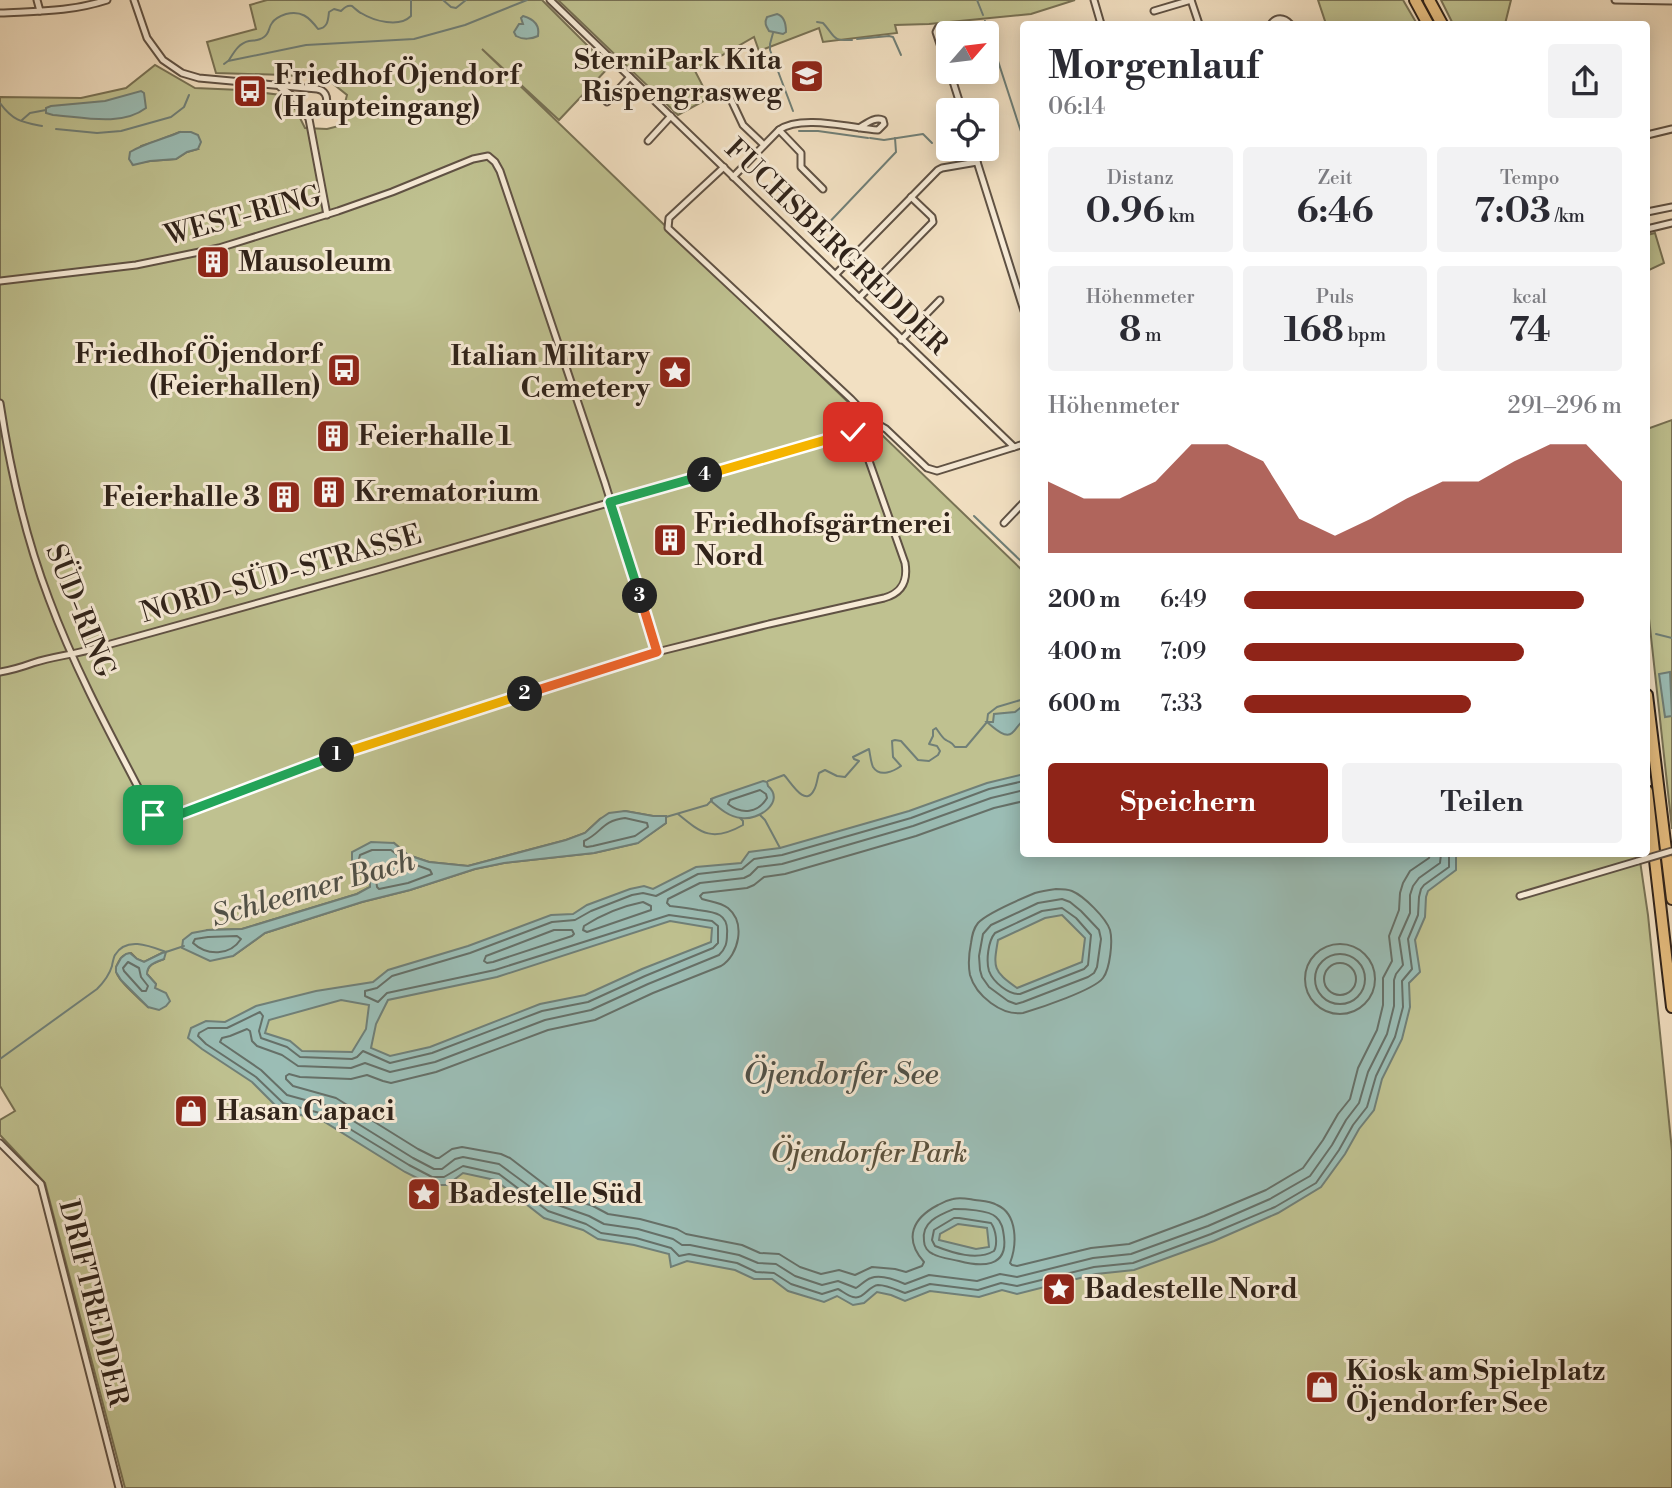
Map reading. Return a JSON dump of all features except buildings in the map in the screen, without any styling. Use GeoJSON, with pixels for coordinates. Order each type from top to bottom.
{"type":"FeatureCollection","features":[{"type":"Feature","properties":{"kind":"highway"},"geometry":{"type":"LineString","coordinates":[[1415,0],[1427,21]]}},
{"type":"Feature","properties":{"kind":"highway"},"geometry":{"type":"LineString","coordinates":[[1429,0],[1440,21]]}},
{"type":"Feature","properties":{"kind":"highway"},"geometry":{"type":"LineString","coordinates":[[1650,719],[1672,899]]}},
{"type":"Feature","properties":{"kind":"highway"},"geometry":{"type":"LineString","coordinates":[[1650,817],[1672,1007]]}},
{"type":"Feature","properties":{"kind":"street"},"geometry":{"type":"LineString","coordinates":[[37,0],[40,11]]}},
{"type":"Feature","properties":{"kind":"street"},"geometry":{"type":"LineString","coordinates":[[0,13],[83,8],[107,0]]}},
{"type":"Feature","properties":{"kind":"street"},"geometry":{"type":"LineString","coordinates":[[134,0],[147,38],[163,60],[182,73],[199,78],[323,91],[327,96],[326,104],[318,109],[305,111]]}},
{"type":"Feature","properties":{"kind":"street","name":"FUCHSBERGREDDER"},"geometry":{"type":"LineString","coordinates":[[550,0],[1014,447]]}},
{"type":"Feature","properties":{"kind":"street"},"geometry":{"type":"LineString","coordinates":[[1154,11],[1191,0],[1198,21]]}},
{"type":"Feature","properties":{"kind":"street"},"geometry":{"type":"LineString","coordinates":[[1615,0],[1672,1]]}},
{"type":"Feature","properties":{"kind":"street"},"geometry":{"type":"LineString","coordinates":[[1095,1],[1100,21]]}},
{"type":"Feature","properties":{"kind":"street"},"geometry":{"type":"LineString","coordinates":[[607,102],[630,77]]}},
{"type":"Feature","properties":{"kind":"street"},"geometry":{"type":"LineString","coordinates":[[277,86],[291,94],[305,111],[311,125],[327,215]]}},
{"type":"Feature","properties":{"kind":"street"},"geometry":{"type":"LineString","coordinates":[[727,91],[743,125],[764,145]]}},
{"type":"Feature","properties":{"kind":"street"},"geometry":{"type":"LineString","coordinates":[[648,141],[671,116]]}},
{"type":"Feature","properties":{"kind":"street"},"geometry":{"type":"LineString","coordinates":[[733,177],[779,130],[788,125],[808,121],[859,128]]}},
{"type":"Feature","properties":{"kind":"street"},"geometry":{"type":"LineString","coordinates":[[1650,134],[1672,129]]}},
{"type":"Feature","properties":{"kind":"street"},"geometry":{"type":"LineString","coordinates":[[779,130],[801,153],[801,167],[823,189]]}},
{"type":"Feature","properties":{"kind":"street","name":"WEST-RING"},"geometry":{"type":"LineString","coordinates":[[0,281],[135,265],[219,248],[327,215],[473,159],[488,156],[500,171],[610,502]]}},
{"type":"Feature","properties":{"kind":"street"},"geometry":{"type":"LineString","coordinates":[[836,274],[938,170],[977,162],[1020,297]]}},
{"type":"Feature","properties":{"kind":"street"},"geometry":{"type":"LineString","coordinates":[[724,167],[669,218],[668,228],[872,421],[886,429],[932,471],[1020,445]]}},
{"type":"Feature","properties":{"kind":"street"},"geometry":{"type":"LineString","coordinates":[[859,298],[933,222],[932,217],[911,197]]}},
{"type":"Feature","properties":{"kind":"street"},"geometry":{"type":"LineString","coordinates":[[1650,211],[1672,207]]}},
{"type":"Feature","properties":{"kind":"street"},"geometry":{"type":"LineString","coordinates":[[1650,228],[1672,223]]}},
{"type":"Feature","properties":{"kind":"street"},"geometry":{"type":"LineString","coordinates":[[901,340],[940,300]]}},
{"type":"Feature","properties":{"kind":"street","name":"SÜD-RING"},"geometry":{"type":"LineString","coordinates":[[0,403],[24,522],[49,599],[109,731],[150,810],[160,819],[170,818],[321,760],[425,725],[657,652]]}},
{"type":"Feature","properties":{"kind":"street","name":"NORD-SÜD-STRASSE"},"geometry":{"type":"LineString","coordinates":[[0,672],[366,573],[847,433],[856,433],[862,441],[905,563],[905,581],[899,590],[891,596],[657,652]]}},
{"type":"Feature","properties":{"kind":"street"},"geometry":{"type":"LineString","coordinates":[[610,502],[657,652]]}},
{"type":"Feature","properties":{"kind":"street"},"geometry":{"type":"LineString","coordinates":[[1004,523],[1020,506]]}},
{"type":"Feature","properties":{"kind":"street"},"geometry":{"type":"LineString","coordinates":[[1520,897],[1672,851]]}},
{"type":"Feature","properties":{"kind":"street","name":"DRIFTREDDER"},"geometry":{"type":"LineString","coordinates":[[0,1143],[41,1184],[119,1488]]}},
{"type":"Feature","properties":{"kind":"green space","name":"Öjendorfer Park"},"geometry":{"type":"Polygon","coordinates":[[[267,0],[542,0],[609,67],[559,120],[482,49],[1020,568],[1020,857],[1639,857],[1648,915],[1672,1151],[1672,1488],[125,1488],[45,1183],[0,1135],[0,1120],[15,1111],[0,1086],[0,97],[81,98],[126,88],[155,65],[195,88],[281,95],[296,110],[305,128],[327,129],[339,126],[347,95],[327,79],[216,73],[207,42],[256,29],[250,5],[267,0]],[[180,132],[141,146],[133,164],[176,159],[198,149],[180,132]],[[625,811],[600,819],[585,833],[566,840],[468,866],[429,862],[408,855],[394,843],[370,874],[370,887],[357,894],[242,929],[208,930],[233,956],[265,933],[362,902],[475,869],[594,853],[637,843],[666,823],[665,816],[625,811]],[[131,953],[119,961],[117,974],[126,987],[148,1007],[156,984],[147,971],[152,964],[164,959],[162,953],[144,962],[131,953]]]}},
{"type":"Feature","properties":{"kind":"green space"},"geometry":{"type":"Polygon","coordinates":[[[558,0],[1075,0],[1031,14],[895,25],[897,33],[823,42],[819,28],[759,51],[754,37],[695,71],[709,98],[678,115],[558,0]]]}},
{"type":"Feature","properties":{"kind":"green space"},"geometry":{"type":"Polygon","coordinates":[[[1318,0],[1403,0],[1415,21],[1325,21],[1318,0]]]}},
{"type":"Feature","properties":{"kind":"green space"},"geometry":{"type":"Polygon","coordinates":[[[1441,0],[1511,0],[1506,21],[1452,21],[1441,0]]]}},
{"type":"Feature","properties":{"kind":"green space"},"geometry":{"type":"Polygon","coordinates":[[[1655,233],[1664,263],[1650,270],[1650,234],[1655,233]]]}},
{"type":"Feature","properties":{"kind":"green space"},"geometry":{"type":"Polygon","coordinates":[[[1672,420],[1672,829],[1650,627],[1650,428],[1672,420]]]}},
{"type":"Feature","properties":{"kind":"water"},"geometry":{"type":"Polygon","coordinates":[[[777,14],[785,24],[786,32],[783,34],[769,31],[766,24],[767,17],[777,14]]]}},
{"type":"Feature","properties":{"kind":"water"},"geometry":{"type":"Polygon","coordinates":[[[523,16],[535,23],[538,36],[527,39],[516,36],[514,32],[519,24],[523,24],[523,16]]]}},
{"type":"Feature","properties":{"kind":"water"},"geometry":{"type":"Polygon","coordinates":[[[141,91],[144,93],[146,108],[125,117],[101,119],[46,113],[46,108],[51,106],[105,101],[141,91]]]}},
{"type":"Feature","properties":{"kind":"water"},"geometry":{"type":"Polygon","coordinates":[[[180,132],[198,135],[201,142],[198,149],[176,159],[133,165],[129,159],[130,152],[180,132]]]}},
{"type":"Feature","properties":{"kind":"water"},"geometry":{"type":"Polygon","coordinates":[[[1670,672],[1672,716],[1665,717],[1659,674],[1670,672]]]}},
{"type":"Feature","properties":{"kind":"water"},"geometry":{"type":"Polygon","coordinates":[[[1020,708],[1020,723],[1009,734],[999,732],[987,722],[993,722],[994,714],[1015,712],[1020,708]]]}},
{"type":"Feature","properties":{"kind":"water","name":"Öjendorfer See"},"geometry":{"type":"Polygon","coordinates":[[[1020,775],[1020,857],[1456,857],[1456,870],[1428,891],[1426,897],[1425,917],[1415,940],[1420,972],[1409,983],[1410,1007],[1402,1039],[1382,1079],[1374,1110],[1321,1187],[1278,1213],[1214,1241],[1134,1270],[1096,1274],[1017,1294],[1002,1290],[979,1297],[930,1291],[905,1301],[877,1292],[864,1303],[853,1305],[837,1296],[824,1302],[788,1291],[772,1279],[754,1279],[735,1270],[687,1261],[671,1267],[669,1254],[598,1239],[583,1230],[544,1218],[495,1180],[463,1173],[447,1185],[431,1185],[323,1121],[279,1109],[252,1082],[188,1038],[191,1028],[206,1021],[225,1022],[256,1006],[316,991],[373,982],[388,970],[468,946],[551,915],[573,914],[587,905],[630,889],[644,886],[653,889],[696,867],[741,863],[749,852],[780,848],[909,811],[987,783],[1020,775]],[[1062,915],[1045,918],[998,940],[995,963],[999,973],[1017,988],[1082,962],[1085,938],[1062,915]],[[670,921],[497,977],[388,1000],[376,1024],[371,1048],[390,1056],[430,1047],[540,1004],[585,995],[711,942],[712,928],[670,921]],[[341,1000],[269,1020],[265,1033],[290,1041],[302,1051],[352,1052],[366,1029],[369,1005],[341,1000]],[[958,1224],[940,1234],[939,1240],[976,1249],[989,1247],[987,1228],[958,1224]]]}},
{"type":"Feature","properties":{"kind":"water"},"geometry":{"type":"Polygon","coordinates":[[[767,782],[774,798],[768,809],[755,817],[732,816],[711,801],[716,797],[767,782]]]}},
{"type":"Feature","properties":{"kind":"water"},"geometry":{"type":"Polygon","coordinates":[[[625,811],[666,816],[666,823],[638,843],[594,853],[475,869],[362,902],[265,933],[233,956],[210,961],[182,948],[183,940],[192,933],[242,929],[357,894],[370,887],[370,874],[358,872],[352,862],[352,852],[371,842],[394,843],[408,855],[429,862],[468,866],[566,840],[585,833],[609,813],[625,811]]]}},
{"type":"Feature","properties":{"kind":"water"},"geometry":{"type":"Polygon","coordinates":[[[166,952],[164,959],[152,964],[147,971],[156,984],[155,988],[166,993],[170,1001],[159,1010],[148,1007],[121,980],[116,967],[126,954],[130,953],[144,962],[166,952]]]}},
{"type":"Feature","properties":{"kind":"waterway"},"geometry":{"type":"LineString","coordinates":[[229,60],[240,46],[262,38],[275,20],[286,14],[304,15],[318,29],[326,25],[329,12],[334,9],[341,11],[349,6],[379,21],[400,22],[411,16],[411,0]]}},
{"type":"Feature","properties":{"kind":"waterway"},"geometry":{"type":"LineString","coordinates":[[443,0],[456,8],[466,0]]}},
{"type":"Feature","properties":{"kind":"waterway"},"geometry":{"type":"LineString","coordinates":[[224,64],[306,45],[414,39],[465,25],[527,0]]}},
{"type":"Feature","properties":{"kind":"waterway"},"geometry":{"type":"LineString","coordinates":[[977,0],[983,15]]}},
{"type":"Feature","properties":{"kind":"waterway"},"geometry":{"type":"LineString","coordinates":[[817,22],[823,23],[837,39],[852,40]]}},
{"type":"Feature","properties":{"kind":"waterway"},"geometry":{"type":"LineString","coordinates":[[773,33],[770,50],[793,111]]}},
{"type":"Feature","properties":{"kind":"waterway"},"geometry":{"type":"LineString","coordinates":[[857,39],[893,37],[901,55]]}},
{"type":"Feature","properties":{"kind":"waterway"},"geometry":{"type":"LineString","coordinates":[[999,64],[1020,129]]}},
{"type":"Feature","properties":{"kind":"waterway"},"geometry":{"type":"LineString","coordinates":[[56,129],[97,133],[121,131],[171,117],[184,107],[189,95]]}},
{"type":"Feature","properties":{"kind":"waterway"},"geometry":{"type":"LineString","coordinates":[[0,103],[18,120],[42,126]]}},
{"type":"Feature","properties":{"kind":"waterway"},"geometry":{"type":"LineString","coordinates":[[22,120],[30,113],[46,110]]}},
{"type":"Feature","properties":{"kind":"waterway"},"geometry":{"type":"LineString","coordinates":[[799,131],[868,138]]}},
{"type":"Feature","properties":{"kind":"waterway"},"geometry":{"type":"LineString","coordinates":[[870,138],[884,140],[923,134],[932,143]]}},
{"type":"Feature","properties":{"kind":"waterway"},"geometry":{"type":"LineString","coordinates":[[821,231],[896,152],[895,138]]}},
{"type":"Feature","properties":{"kind":"waterway"},"geometry":{"type":"LineString","coordinates":[[974,516],[1020,560]]}},
{"type":"Feature","properties":{"kind":"waterway","name":"Schleemer Bach"},"geometry":{"type":"LineString","coordinates":[[1656,634],[1672,638]]}},
{"type":"Feature","properties":{"kind":"waterway","name":"Schleemer Bach"},"geometry":{"type":"LineString","coordinates":[[768,781],[784,775],[798,792],[810,795],[816,786],[819,773],[825,770],[845,777],[859,761],[853,757],[869,749],[872,765],[876,770],[883,773],[891,771],[901,766],[893,757],[892,741],[895,740],[901,741],[918,760],[929,761],[940,751],[937,746],[929,744],[933,730],[936,728],[943,738],[955,747],[966,747],[987,722],[988,714],[997,707],[1020,700]]}},
{"type":"Feature","properties":{"kind":"waterway","name":"Schleemer Bach"},"geometry":{"type":"LineString","coordinates":[[666,817],[707,805],[712,800]]}},
{"type":"Feature","properties":{"kind":"waterway","name":"Schleemer Bach"},"geometry":{"type":"LineString","coordinates":[[678,814],[701,831],[716,834],[743,825],[740,818]]}},
{"type":"Feature","properties":{"kind":"waterway"},"geometry":{"type":"LineString","coordinates":[[760,815],[780,848]]}},
{"type":"Feature","properties":{"kind":"waterway","name":"Schleemer Bach"},"geometry":{"type":"LineString","coordinates":[[0,1059],[97,989],[109,973],[120,949],[139,944],[166,952],[184,946]]}},
{"type":"Feature","properties":{"kind":"place","name":"SterniPark Kita Rispengrasweg"},"geometry":{"type":"Point","coordinates":[807,76]}},
{"type":"Feature","properties":{"kind":"place","name":"Friedhof Öjendorf (Haupteingang)"},"geometry":{"type":"Point","coordinates":[250,91]}},
{"type":"Feature","properties":{"kind":"place","name":"Mausoleum"},"geometry":{"type":"Point","coordinates":[213,262]}},
{"type":"Feature","properties":{"kind":"place","name":"Friedhof Öjendorf (Feierhallen)"},"geometry":{"type":"Point","coordinates":[344,370]}},
{"type":"Feature","properties":{"kind":"place","name":"Italian Military Cemetery"},"geometry":{"type":"Point","coordinates":[675,372]}},
{"type":"Feature","properties":{"kind":"place","name":"Feierhalle 1"},"geometry":{"type":"Point","coordinates":[333,436]}},
{"type":"Feature","properties":{"kind":"place","name":"Krematorium"},"geometry":{"type":"Point","coordinates":[329,492]}},
{"type":"Feature","properties":{"kind":"place","name":"Feierhalle 3"},"geometry":{"type":"Point","coordinates":[284,497]}},
{"type":"Feature","properties":{"kind":"place","name":"Friedhofsgärtnerei Nord"},"geometry":{"type":"Point","coordinates":[670,540]}},
{"type":"Feature","properties":{"kind":"place","name":"Hasan Capaci"},"geometry":{"type":"Point","coordinates":[191,1111]}},
{"type":"Feature","properties":{"kind":"place","name":"Badestelle Süd"},"geometry":{"type":"Point","coordinates":[424,1194]}},
{"type":"Feature","properties":{"kind":"place","name":"Badestelle Nord"},"geometry":{"type":"Point","coordinates":[1059,1289]}},
{"type":"Feature","properties":{"kind":"place","name":"Kiosk am Spielplatz Öjendorfer See"},"geometry":{"type":"Point","coordinates":[1322,1387]}},
{"type":"Feature","properties":{"kind":"route"},"geometry":{"type":"LineString","coordinates":[[153,815],[161,819],[170,818],[321,760],[657,652],[610,502],[853,432]]}}]}
